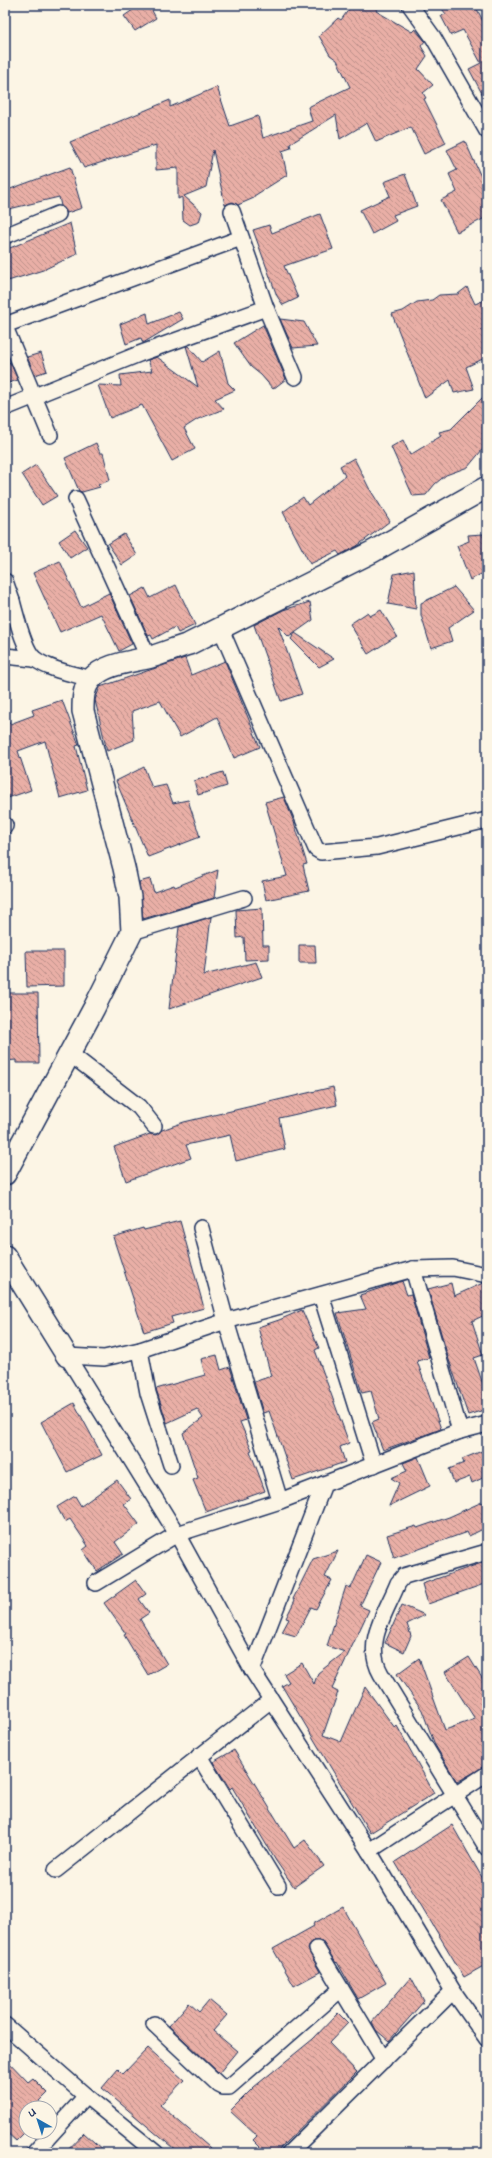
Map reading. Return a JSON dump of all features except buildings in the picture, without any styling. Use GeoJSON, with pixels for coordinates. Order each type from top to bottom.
{"type":"FeatureCollection","features":[{"type":"Feature","properties":{"kind":"street"},"geometry":{"type":"LineString","coordinates":[[410,5],[433,37],[487,131]]}},
{"type":"Feature","properties":{"kind":"street"},"geometry":{"type":"LineString","coordinates":[[232,211],[266,308],[295,377]]}},
{"type":"Feature","properties":{"kind":"street"},"geometry":{"type":"LineString","coordinates":[[5,236],[58,214]]}},
{"type":"Feature","properties":{"kind":"street"},"geometry":{"type":"LineString","coordinates":[[50,435],[5,326],[241,238]]}},
{"type":"Feature","properties":{"kind":"street"},"geometry":{"type":"LineString","coordinates":[[5,408],[139,354],[266,308]]}},
{"type":"Feature","properties":{"kind":"street"},"geometry":{"type":"LineString","coordinates":[[5,1174],[132,932],[130,897],[124,868],[83,711],[84,691],[91,679],[114,666],[189,644],[220,627],[372,552],[487,487]]}},
{"type":"Feature","properties":{"kind":"street"},"geometry":{"type":"LineString","coordinates":[[76,499],[148,657]]}},
{"type":"Feature","properties":{"kind":"street"},"geometry":{"type":"LineString","coordinates":[[5,581],[26,644],[34,659]]}},
{"type":"Feature","properties":{"kind":"street"},"geometry":{"type":"LineString","coordinates":[[5,616],[12,601]]}},
{"type":"Feature","properties":{"kind":"street"},"geometry":{"type":"LineString","coordinates":[[220,627],[316,849],[321,852],[333,852],[377,847],[487,820]]}},
{"type":"Feature","properties":{"kind":"street"},"geometry":{"type":"LineString","coordinates":[[5,656],[34,659],[61,670],[91,679]]}},
{"type":"Feature","properties":{"kind":"street"},"geometry":{"type":"LineString","coordinates":[[132,932],[244,898]]}},
{"type":"Feature","properties":{"kind":"street"},"geometry":{"type":"LineString","coordinates":[[69,1053],[139,1107],[154,1126]]}},
{"type":"Feature","properties":{"kind":"street"},"geometry":{"type":"LineString","coordinates":[[201,1228],[226,1321],[280,1502]]}},
{"type":"Feature","properties":{"kind":"street"},"geometry":{"type":"LineString","coordinates":[[5,1256],[177,1534],[252,1670],[368,1851],[453,1991],[487,2039]]}},
{"type":"Feature","properties":{"kind":"street"},"geometry":{"type":"LineString","coordinates":[[67,1356],[104,1358],[140,1350],[226,1321],[321,1295],[364,1281],[413,1269],[452,1268],[487,1275]]}},
{"type":"Feature","properties":{"kind":"street"},"geometry":{"type":"LineString","coordinates":[[413,1269],[460,1431]]}},
{"type":"Feature","properties":{"kind":"street"},"geometry":{"type":"LineString","coordinates":[[321,1295],[374,1465]]}},
{"type":"Feature","properties":{"kind":"street"},"geometry":{"type":"LineString","coordinates":[[140,1350],[148,1393],[172,1465]]}},
{"type":"Feature","properties":{"kind":"street"},"geometry":{"type":"LineString","coordinates":[[96,1583],[177,1534],[280,1502],[460,1431],[487,1424]]}},
{"type":"Feature","properties":{"kind":"street"},"geometry":{"type":"LineString","coordinates":[[252,1670],[324,1484]]}},
{"type":"Feature","properties":{"kind":"street"},"geometry":{"type":"LineString","coordinates":[[487,1552],[404,1576],[398,1583],[375,1635],[373,1645],[373,1656],[376,1666],[487,1848]]}},
{"type":"Feature","properties":{"kind":"street"},"geometry":{"type":"LineString","coordinates":[[56,1870],[271,1700]]}},
{"type":"Feature","properties":{"kind":"street"},"geometry":{"type":"LineString","coordinates":[[199,1756],[278,1886]]}},
{"type":"Feature","properties":{"kind":"street"},"geometry":{"type":"LineString","coordinates":[[368,1851],[487,1774]]}},
{"type":"Feature","properties":{"kind":"street"},"geometry":{"type":"LineString","coordinates":[[317,1949],[384,2060]]}},
{"type":"Feature","properties":{"kind":"street"},"geometry":{"type":"LineString","coordinates":[[154,2024],[219,2085],[229,2087],[342,1989]]}},
{"type":"Feature","properties":{"kind":"street"},"geometry":{"type":"LineString","coordinates":[[289,2153],[453,1991]]}},
{"type":"Feature","properties":{"kind":"street"},"geometry":{"type":"LineString","coordinates":[[5,2026],[86,2096],[156,2153]]}},
{"type":"Feature","properties":{"kind":"street"},"geometry":{"type":"LineString","coordinates":[[34,2153],[86,2096]]}}]}
